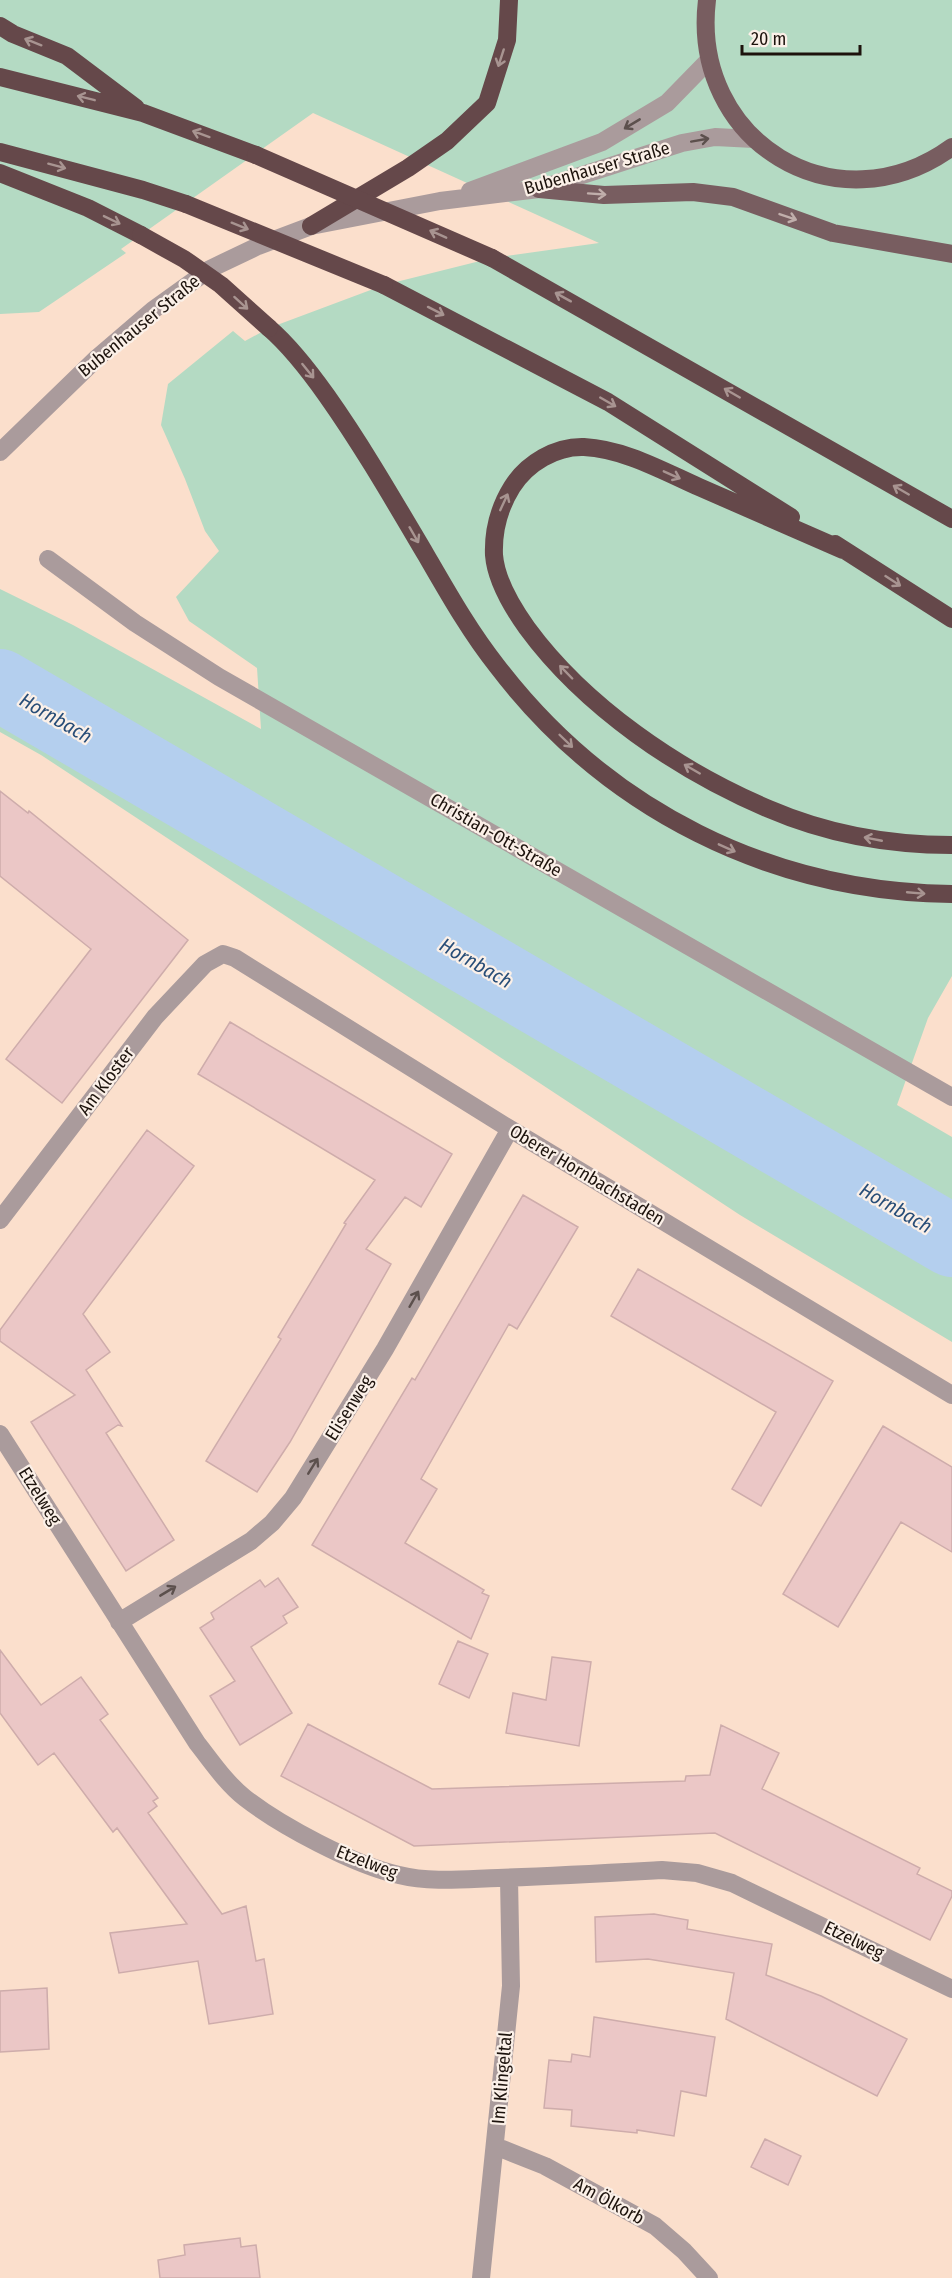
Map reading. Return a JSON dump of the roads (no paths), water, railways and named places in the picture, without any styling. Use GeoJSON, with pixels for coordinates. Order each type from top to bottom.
{"type":"FeatureCollection","features":[{"type":"Feature","properties":{"kind":"highway"},"geometry":{"type":"LineString","coordinates":[[311,226],[408,168],[447,141],[487,103],[507,40],[509,0]]}},
{"type":"Feature","properties":{"kind":"highway"},"geometry":{"type":"LineString","coordinates":[[0,26],[13,34],[67,56],[143,113]]}},
{"type":"Feature","properties":{"kind":"highway"},"geometry":{"type":"LineString","coordinates":[[0,77],[143,113],[256,155],[492,258],[952,519]]}},
{"type":"Feature","properties":{"kind":"highway"},"geometry":{"type":"LineString","coordinates":[[0,152],[132,187],[186,204],[384,285],[608,402],[952,619]]}},
{"type":"Feature","properties":{"kind":"highway"},"geometry":{"type":"LineString","coordinates":[[0,173],[87,208],[184,259],[221,285],[279,336],[312,375],[346,423],[465,621],[498,667],[539,715],[610,779],[655,811],[730,850],[818,878],[921,894],[952,894]]}},
{"type":"Feature","properties":{"kind":"highway"},"geometry":{"type":"LineString","coordinates":[[843,550],[649,465],[602,449],[572,447],[536,462],[515,482],[501,506],[494,557],[499,576],[518,615],[545,651],[609,712],[646,741],[723,787],[768,809],[804,822],[836,832],[881,840],[952,845]]}},
{"type":"Feature","properties":{"kind":"main road"},"geometry":{"type":"LineString","coordinates":[[707,0],[705,30],[708,61],[721,95],[730,111],[754,139],[773,153],[816,174],[863,180],[886,177],[926,163],[952,147]]}},
{"type":"Feature","properties":{"kind":"main road"},"geometry":{"type":"LineString","coordinates":[[926,163],[952,166]]}},
{"type":"Feature","properties":{"kind":"main road"},"geometry":{"type":"LineString","coordinates":[[539,189],[604,195],[693,192],[733,197],[834,232],[952,254]]}},
{"type":"Feature","properties":{"kind":"street","name":"Bubenhauser Straße"},"geometry":{"type":"LineString","coordinates":[[440,201],[602,142],[667,103],[708,61]]}},
{"type":"Feature","properties":{"kind":"street","name":"Bubenhauser Straße"},"geometry":{"type":"LineString","coordinates":[[0,452],[97,358],[162,303],[210,269],[258,246],[311,226],[440,201],[539,189],[682,143],[715,137],[754,139]]}},
{"type":"Feature","properties":{"kind":"street","name":"Christian-Ott-Straße"},"geometry":{"type":"LineString","coordinates":[[48,559],[135,623],[219,677],[952,1097]]}},
{"type":"Feature","properties":{"kind":"street","name":"Oberer Hornbachstaden"},"geometry":{"type":"LineString","coordinates":[[223,954],[235,958],[510,1129],[952,1395]]}},
{"type":"Feature","properties":{"kind":"street","name":"Am Kloster"},"geometry":{"type":"LineString","coordinates":[[0,1220],[155,1017],[205,964],[223,954]]}},
{"type":"Feature","properties":{"kind":"street","name":"Elisenweg"},"geometry":{"type":"LineString","coordinates":[[118,1622],[251,1540],[272,1523],[293,1498],[385,1349],[510,1129]]}},
{"type":"Feature","properties":{"kind":"street","name":"Etzelweg"},"geometry":{"type":"LineString","coordinates":[[0,1434],[118,1622],[203,1751],[244,1797],[275,1818],[314,1840],[360,1861],[399,1875],[441,1880],[662,1870],[697,1873],[732,1883],[768,1899],[952,1989]]}},
{"type":"Feature","properties":{"kind":"street","name":"Im Klingeltal"},"geometry":{"type":"LineString","coordinates":[[481,2278],[510,1986],[509,1878]]}},
{"type":"Feature","properties":{"kind":"street","name":"Am Ölkorb"},"geometry":{"type":"LineString","coordinates":[[495,2146],[545,2166],[655,2226],[684,2251],[709,2278]]}},
{"type":"Feature","properties":{"kind":"waterway","name":"Hornbach"},"geometry":{"type":"LineString","coordinates":[[0,685],[952,1241]]}}]}
